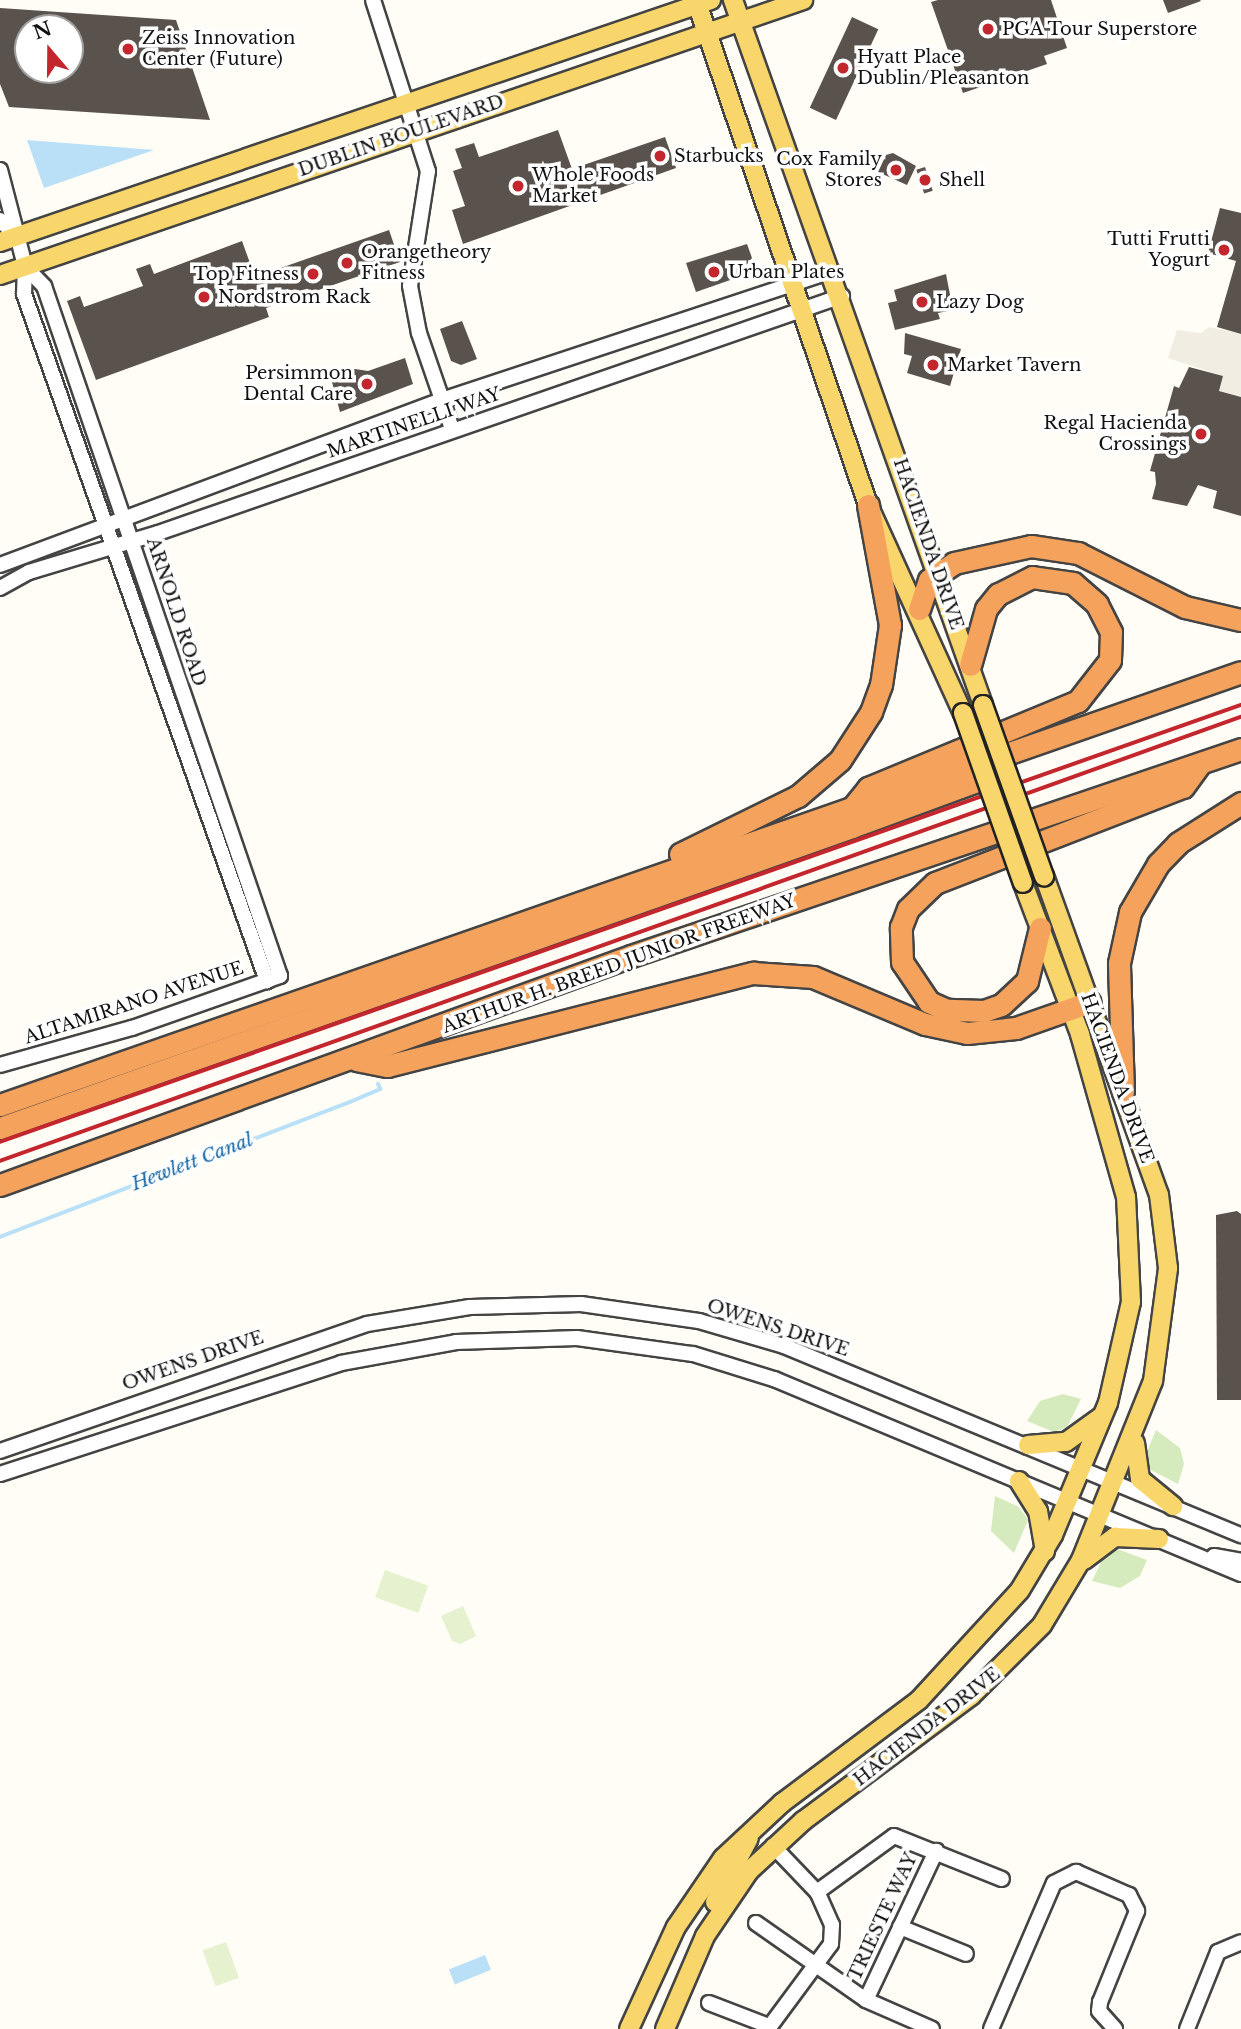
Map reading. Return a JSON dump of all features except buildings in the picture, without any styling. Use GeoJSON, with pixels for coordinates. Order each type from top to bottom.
{"type":"FeatureCollection","features":[{"type":"Feature","properties":{"kind":"highway"},"geometry":{"type":"LineString","coordinates":[[641,880],[672,858],[797,796],[858,737],[881,685],[890,625],[868,505]]}},
{"type":"Feature","properties":{"kind":"highway"},"geometry":{"type":"LineString","coordinates":[[919,609],[929,580],[939,573],[1005,549],[1056,548],[1108,566],[1185,607],[1241,620]]}},
{"type":"Feature","properties":{"kind":"highway"},"geometry":{"type":"LineString","coordinates":[[850,810],[868,788],[1078,701],[1110,660],[1111,632],[1097,604],[1073,583],[1032,577],[1006,589],[986,609],[970,665]]}},
{"type":"Feature","properties":{"kind":"highway"},"geometry":{"type":"LineString","coordinates":[[0,1105],[1241,673]]}},
{"type":"Feature","properties":{"kind":"highway"},"geometry":{"type":"LineString","coordinates":[[1234,752],[1241,737]]}},
{"type":"Feature","properties":{"kind":"highway"},"geometry":{"type":"LineString","coordinates":[[0,1128],[993,775],[1021,748]]}},
{"type":"Feature","properties":{"kind":"highway","name":"ARTHUR H. BREED JUNIOR FREEWAY"},"geometry":{"type":"LineString","coordinates":[[0,1185],[354,1060],[631,956],[1234,752]]}},
{"type":"Feature","properties":{"kind":"highway"},"geometry":{"type":"LineString","coordinates":[[1040,928],[1027,981],[1001,1005],[984,1011],[956,1012],[929,1002],[902,962],[901,927],[908,909],[935,883],[1183,787],[1200,764]]}},
{"type":"Feature","properties":{"kind":"highway"},"geometry":{"type":"LineString","coordinates":[[1123,1092],[1119,963],[1130,912],[1158,863],[1178,843],[1241,803]]}},
{"type":"Feature","properties":{"kind":"highway"},"geometry":{"type":"LineString","coordinates":[[354,1060],[387,1066],[753,973],[813,977],[947,1031],[1016,1028],[1081,1006]]}},
{"type":"Feature","properties":{"kind":"main road","name":"HACIENDA DRIVE"},"geometry":{"type":"LineString","coordinates":[[629,2029],[676,1927],[698,1891],[749,1830],[951,1670],[1020,1590],[1045,1551],[1068,1501],[1102,1416],[1127,1336],[1131,1232],[1119,1161],[1081,1006],[1044,876],[842,296],[733,0]]}},
{"type":"Feature","properties":{"kind":"main road","name":"DUBLIN BOULEVARD"},"geometry":{"type":"LineString","coordinates":[[0,275],[803,0]]}},
{"type":"Feature","properties":{"kind":"main road","name":"DUBLIN BOULEVARD"},"geometry":{"type":"LineString","coordinates":[[8,239],[701,2]]}},
{"type":"Feature","properties":{"kind":"main road","name":"HACIENDA DRIVE"},"geometry":{"type":"LineString","coordinates":[[665,2029],[705,1936],[728,1898],[773,1846],[995,1675],[1042,1625],[1077,1567],[1136,1429],[1162,1345],[1168,1268],[1159,1195],[1123,1092],[1040,928],[963,712],[919,609],[868,505],[799,312],[706,33],[701,2]]}},
{"type":"Feature","properties":{"kind":"main road"},"geometry":{"type":"LineString","coordinates":[[1028,1445],[1066,1442],[1102,1416]]}},
{"type":"Feature","properties":{"kind":"main road"},"geometry":{"type":"LineString","coordinates":[[1136,1429],[1136,1470],[1173,1506]]}},
{"type":"Feature","properties":{"kind":"main road"},"geometry":{"type":"LineString","coordinates":[[1019,1480],[1038,1511],[1045,1551]]}},
{"type":"Feature","properties":{"kind":"main road"},"geometry":{"type":"LineString","coordinates":[[1077,1567],[1107,1540],[1159,1539]]}},
{"type":"Feature","properties":{"kind":"main road"},"geometry":{"type":"LineString","coordinates":[[773,1846],[775,1823],[833,1766]]}},
{"type":"Feature","properties":{"kind":"main road"},"geometry":{"type":"LineString","coordinates":[[705,1936],[749,1830]]}},
{"type":"Feature","properties":{"kind":"street"},"geometry":{"type":"LineString","coordinates":[[373,0],[428,171],[412,304],[452,429]]}},
{"type":"Feature","properties":{"kind":"street","name":"ARNOLD ROAD"},"geometry":{"type":"LineString","coordinates":[[0,170],[8,239]]}},
{"type":"Feature","properties":{"kind":"street","name":"ARNOLD ROAD"},"geometry":{"type":"LineString","coordinates":[[0,220],[25,266],[44,286],[133,540],[273,979]]}},
{"type":"Feature","properties":{"kind":"street","name":"ARNOLD ROAD"},"geometry":{"type":"LineString","coordinates":[[25,266],[23,295],[273,979]]}},
{"type":"Feature","properties":{"kind":"street","name":"MARTINELLI WAY"},"geometry":{"type":"LineString","coordinates":[[0,565],[106,523],[442,400],[789,282],[832,271]]}},
{"type":"Feature","properties":{"kind":"street","name":"MARTINELLI WAY"},"geometry":{"type":"LineString","coordinates":[[0,588],[29,572],[133,540],[842,296]]}},
{"type":"Feature","properties":{"kind":"street","name":"ALTAMIRANO AVENUE"},"geometry":{"type":"LineString","coordinates":[[0,1065],[273,979]]}},
{"type":"Feature","properties":{"kind":"street","name":"OWENS DRIVE"},"geometry":{"type":"LineString","coordinates":[[0,1451],[332,1334],[436,1311],[543,1303],[621,1308],[741,1332],[1028,1445],[1241,1535]]}},
{"type":"Feature","properties":{"kind":"street"},"geometry":{"type":"LineString","coordinates":[[0,1474],[341,1363],[456,1342],[538,1336],[651,1346],[733,1365],[1019,1480],[1241,1574]]}},
{"type":"Feature","properties":{"kind":"street"},"geometry":{"type":"LineString","coordinates":[[1188,1552],[1241,1561]]}},
{"type":"Feature","properties":{"kind":"street"},"geometry":{"type":"LineString","coordinates":[[817,1892],[894,1836],[1002,1879]]}},
{"type":"Feature","properties":{"kind":"street"},"geometry":{"type":"LineString","coordinates":[[709,2003],[768,2027],[831,1944],[832,1925],[817,1892],[773,1846]]}},
{"type":"Feature","properties":{"kind":"street","name":"TRIESTE WAY"},"geometry":{"type":"LineString","coordinates":[[866,2000],[936,1851]]}},
{"type":"Feature","properties":{"kind":"street"},"geometry":{"type":"LineString","coordinates":[[991,2029],[1060,1876],[1076,1872],[1129,1895],[1136,1920],[1099,2011],[1115,2029]]}},
{"type":"Feature","properties":{"kind":"street"},"geometry":{"type":"LineString","coordinates":[[756,1923],[819,1963],[866,2000],[932,2029]]}},
{"type":"Feature","properties":{"kind":"street"},"geometry":{"type":"LineString","coordinates":[[901,1927],[967,1954]]}},
{"type":"Feature","properties":{"kind":"street"},"geometry":{"type":"LineString","coordinates":[[1187,2029],[1218,1952],[1241,1942]]}},
{"type":"Feature","properties":{"kind":"green space"},"geometry":{"type":"Polygon","coordinates":[[[1063,1394],[1081,1399],[1067,1427],[1054,1432],[1027,1421],[1040,1401],[1063,1394]]]}},
{"type":"Feature","properties":{"kind":"green space"},"geometry":{"type":"Polygon","coordinates":[[[1156,1430],[1180,1448],[1184,1464],[1178,1484],[1149,1469],[1146,1454],[1156,1430]]]}},
{"type":"Feature","properties":{"kind":"green space"},"geometry":{"type":"Polygon","coordinates":[[[995,1496],[1019,1507],[1028,1520],[1014,1553],[991,1531],[995,1496]]]}},
{"type":"Feature","properties":{"kind":"green space"},"geometry":{"type":"Polygon","coordinates":[[[1117,1549],[1147,1560],[1140,1576],[1120,1588],[1092,1581],[1104,1556],[1117,1549]]]}},
{"type":"Feature","properties":{"kind":"green space"},"geometry":{"type":"Polygon","coordinates":[[[385,1570],[428,1586],[418,1613],[375,1597],[385,1570]]]}},
{"type":"Feature","properties":{"kind":"green space"},"geometry":{"type":"Polygon","coordinates":[[[463,1606],[476,1636],[460,1644],[452,1641],[441,1616],[463,1606]]]}},
{"type":"Feature","properties":{"kind":"green space"},"geometry":{"type":"Polygon","coordinates":[[[226,1942],[239,1978],[216,1986],[203,1951],[226,1942]]]}},
{"type":"Feature","properties":{"kind":"shaded area"},"geometry":{"type":"Polygon","coordinates":[[[1209,327],[1241,334],[1241,397],[1219,391],[1223,376],[1168,358],[1177,330],[1201,333],[1209,327]]]}},
{"type":"Feature","properties":{"kind":"water"},"geometry":{"type":"Polygon","coordinates":[[[27,140],[154,150],[44,188],[27,140]]]}},
{"type":"Feature","properties":{"kind":"water"},"geometry":{"type":"Polygon","coordinates":[[[485,1955],[491,1970],[455,1984],[449,1970],[485,1955]]]}},
{"type":"Feature","properties":{"kind":"waterway","name":"Hewlett Canal"},"geometry":{"type":"LineString","coordinates":[[0,1237],[350,1102],[380,1089],[378,1084]]}},
{"type":"Feature","properties":{"kind":"railway"},"geometry":{"type":"LineString","coordinates":[[0,1142],[1241,705]]}},
{"type":"Feature","properties":{"kind":"railway"},"geometry":{"type":"LineString","coordinates":[[0,1161],[1241,717]]}},
{"type":"Feature","properties":{"kind":"place","name":"PGA Tour Superstore"},"geometry":{"type":"Point","coordinates":[988,29]}},
{"type":"Feature","properties":{"kind":"place","name":"Zeiss Innovation Center (Future)"},"geometry":{"type":"Point","coordinates":[128,49]}},
{"type":"Feature","properties":{"kind":"place","name":"Hyatt Place Dublin/Pleasanton"},"geometry":{"type":"Point","coordinates":[843,68]}},
{"type":"Feature","properties":{"kind":"place","name":"Starbucks"},"geometry":{"type":"Point","coordinates":[660,156]}},
{"type":"Feature","properties":{"kind":"place","name":"Cox Family Stores"},"geometry":{"type":"Point","coordinates":[896,170]}},
{"type":"Feature","properties":{"kind":"place","name":"Shell"},"geometry":{"type":"Point","coordinates":[925,180]}},
{"type":"Feature","properties":{"kind":"place","name":"Whole Foods Market"},"geometry":{"type":"Point","coordinates":[518,186]}},
{"type":"Feature","properties":{"kind":"place","name":"Tutti Frutti Yogurt"},"geometry":{"type":"Point","coordinates":[1224,250]}},
{"type":"Feature","properties":{"kind":"place","name":"Orangetheory Fitness"},"geometry":{"type":"Point","coordinates":[347,263]}},
{"type":"Feature","properties":{"kind":"place","name":"Urban Plates"},"geometry":{"type":"Point","coordinates":[714,272]}},
{"type":"Feature","properties":{"kind":"place","name":"Top Fitness"},"geometry":{"type":"Point","coordinates":[313,274]}},
{"type":"Feature","properties":{"kind":"place","name":"Nordstrom Rack"},"geometry":{"type":"Point","coordinates":[204,297]}},
{"type":"Feature","properties":{"kind":"place","name":"Lazy Dog"},"geometry":{"type":"Point","coordinates":[922,302]}},
{"type":"Feature","properties":{"kind":"place","name":"Market Tavern"},"geometry":{"type":"Point","coordinates":[933,365]}},
{"type":"Feature","properties":{"kind":"place","name":"Persimmon Dental Care"},"geometry":{"type":"Point","coordinates":[367,384]}},
{"type":"Feature","properties":{"kind":"place","name":"Regal Hacienda Crossings"},"geometry":{"type":"Point","coordinates":[1201,434]}}]}
